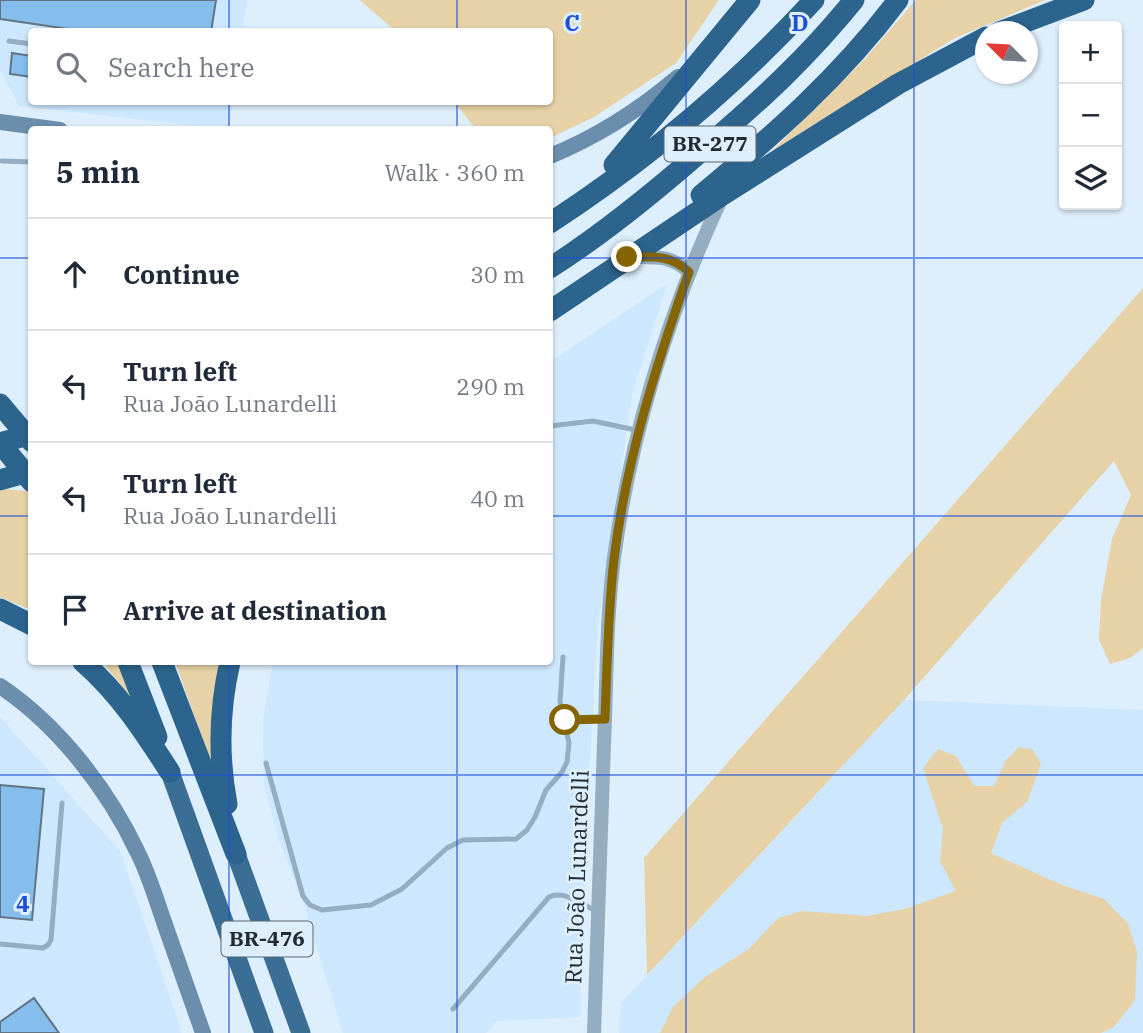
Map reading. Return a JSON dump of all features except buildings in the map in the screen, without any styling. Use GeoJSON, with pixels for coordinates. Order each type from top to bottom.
{"type":"FeatureCollection","features":[{"type":"Feature","properties":{"kind":"highway"},"geometry":{"type":"LineString","coordinates":[[707,52],[735,0]]}},
{"type":"Feature","properties":{"kind":"highway"},"geometry":{"type":"LineString","coordinates":[[553,220],[619,161],[750,0]]}},
{"type":"Feature","properties":{"kind":"highway","name":"BR-277"},"geometry":{"type":"LineString","coordinates":[[553,221],[615,177],[694,114],[781,35],[814,0]]}},
{"type":"Feature","properties":{"kind":"highway","name":"BR-277"},"geometry":{"type":"LineString","coordinates":[[553,266],[635,208],[761,100],[807,57],[854,0]]}},
{"type":"Feature","properties":{"kind":"highway"},"geometry":{"type":"LineString","coordinates":[[627,257],[820,90],[841,69],[898,0]]}},
{"type":"Feature","properties":{"kind":"highway"},"geometry":{"type":"LineString","coordinates":[[1028,21],[1084,0]]}},
{"type":"Feature","properties":{"kind":"highway"},"geometry":{"type":"LineString","coordinates":[[553,308],[724,194],[916,73],[975,42]]}},
{"type":"Feature","properties":{"kind":"highway"},"geometry":{"type":"LineString","coordinates":[[0,404],[28,437]]}},
{"type":"Feature","properties":{"kind":"highway"},"geometry":{"type":"LineString","coordinates":[[28,435],[0,443],[28,477]]}},
{"type":"Feature","properties":{"kind":"highway"},"geometry":{"type":"LineString","coordinates":[[0,480],[28,472]]}},
{"type":"Feature","properties":{"kind":"highway"},"geometry":{"type":"LineString","coordinates":[[0,609],[28,623]]}},
{"type":"Feature","properties":{"kind":"highway"},"geometry":{"type":"LineString","coordinates":[[86,665],[132,714],[170,772]]}},
{"type":"Feature","properties":{"kind":"highway"},"geometry":{"type":"LineString","coordinates":[[129,665],[170,772]]}},
{"type":"Feature","properties":{"kind":"highway"},"geometry":{"type":"LineString","coordinates":[[163,665],[236,854]]}},
{"type":"Feature","properties":{"kind":"highway"},"geometry":{"type":"LineString","coordinates":[[230,665],[221,722],[221,755],[224,789],[236,854]]}},
{"type":"Feature","properties":{"kind":"highway","name":"BR-476"},"geometry":{"type":"LineString","coordinates":[[170,772],[264,1033]]}},
{"type":"Feature","properties":{"kind":"highway","name":"BR-476"},"geometry":{"type":"LineString","coordinates":[[236,854],[301,1033]]}},
{"type":"Feature","properties":{"kind":"main road"},"geometry":{"type":"LineString","coordinates":[[553,155],[589,139],[624,118],[707,52]]}},
{"type":"Feature","properties":{"kind":"main road"},"geometry":{"type":"LineString","coordinates":[[0,122],[30,126]]}},
{"type":"Feature","properties":{"kind":"main road"},"geometry":{"type":"LineString","coordinates":[[0,686],[56,736],[91,777],[126,828],[151,883],[203,1033]]}},
{"type":"Feature","properties":{"kind":"street","name":"Rua João Lunardelli"},"geometry":{"type":"LineString","coordinates":[[594,1033],[605,719],[614,560],[620,519],[661,356],[689,272],[724,194]]}},
{"type":"Feature","properties":{"kind":"street"},"geometry":{"type":"LineString","coordinates":[[627,257],[664,256],[680,263],[689,272]]}},
{"type":"Feature","properties":{"kind":"lane"},"geometry":{"type":"LineString","coordinates":[[9,41],[28,43]]}},
{"type":"Feature","properties":{"kind":"lane"},"geometry":{"type":"LineString","coordinates":[[2,161],[28,162]]}},
{"type":"Feature","properties":{"kind":"lane"},"geometry":{"type":"LineString","coordinates":[[553,426],[593,421],[640,431]]}},
{"type":"Feature","properties":{"kind":"lane"},"geometry":{"type":"LineString","coordinates":[[266,763],[303,896],[310,905],[323,910],[370,905],[402,889],[447,848],[463,840],[516,839],[527,830],[546,790],[568,762],[569,743],[560,702],[563,657]]}},
{"type":"Feature","properties":{"kind":"lane"},"geometry":{"type":"LineString","coordinates":[[565,720],[605,719]]}},
{"type":"Feature","properties":{"kind":"lane"},"geometry":{"type":"LineString","coordinates":[[0,944],[43,948],[51,940],[62,803]]}},
{"type":"Feature","properties":{"kind":"lane"},"geometry":{"type":"LineString","coordinates":[[453,1009],[549,897],[557,894],[567,896],[598,913]]}},
{"type":"Feature","properties":{"kind":"shaded area"},"geometry":{"type":"Polygon","coordinates":[[[0,0],[247,0],[243,28],[28,28],[28,105],[233,105],[229,126],[202,126],[19,106],[0,69],[0,0]]]}},
{"type":"Feature","properties":{"kind":"shaded area"},"geometry":{"type":"Polygon","coordinates":[[[360,0],[719,0],[676,63],[594,117],[553,137],[553,126],[474,126],[456,105],[553,105],[553,28],[392,28],[360,0]]]}},
{"type":"Feature","properties":{"kind":"shaded area"},"geometry":{"type":"Polygon","coordinates":[[[916,0],[1045,0],[995,21],[975,21],[975,30],[955,38],[772,151],[862,62],[916,0]]]}},
{"type":"Feature","properties":{"kind":"shaded area"},"geometry":{"type":"Polygon","coordinates":[[[667,284],[632,394],[598,625],[585,845],[580,1017],[496,1021],[486,1033],[343,1033],[305,908],[280,843],[264,785],[263,719],[272,665],[553,665],[553,360],[667,284]]]}},
{"type":"Feature","properties":{"kind":"shaded area"},"geometry":{"type":"Polygon","coordinates":[[[1143,288],[1143,648],[1130,658],[1110,664],[1099,640],[1101,600],[1112,539],[1131,495],[1114,461],[904,700],[647,975],[644,858],[1143,288]]]}},
{"type":"Feature","properties":{"kind":"shaded area"},"geometry":{"type":"Polygon","coordinates":[[[0,490],[28,493],[28,609],[0,597],[0,490]]]}},
{"type":"Feature","properties":{"kind":"shaded area"},"geometry":{"type":"Polygon","coordinates":[[[105,665],[118,665],[139,707],[105,665]]]}},
{"type":"Feature","properties":{"kind":"shaded area"},"geometry":{"type":"Polygon","coordinates":[[[176,665],[224,665],[213,767],[176,665]]]}},
{"type":"Feature","properties":{"kind":"shaded area"},"geometry":{"type":"Polygon","coordinates":[[[904,700],[1143,710],[1143,1033],[619,1033],[621,1003],[904,700]]]}},
{"type":"Feature","properties":{"kind":"shaded area"},"geometry":{"type":"Polygon","coordinates":[[[0,717],[120,851],[182,1033],[0,1033],[0,717]]]}},
{"type":"Feature","properties":{"kind":"shaded area"},"geometry":{"type":"Polygon","coordinates":[[[1019,747],[1033,750],[1041,764],[1027,802],[1002,823],[991,853],[1062,885],[1104,899],[1128,924],[1137,952],[1135,1000],[1114,1027],[1101,1033],[660,1033],[673,1007],[705,977],[750,948],[778,918],[802,911],[867,916],[904,909],[956,891],[940,861],[943,829],[923,768],[938,749],[956,756],[974,786],[994,786],[1006,760],[1019,747]]]}},
{"type":"Feature","properties":{"kind":"route"},"geometry":{"type":"LineString","coordinates":[[565,720],[605,719],[611,597],[620,519],[649,397],[689,272],[680,263],[664,256],[627,257]]}}]}
